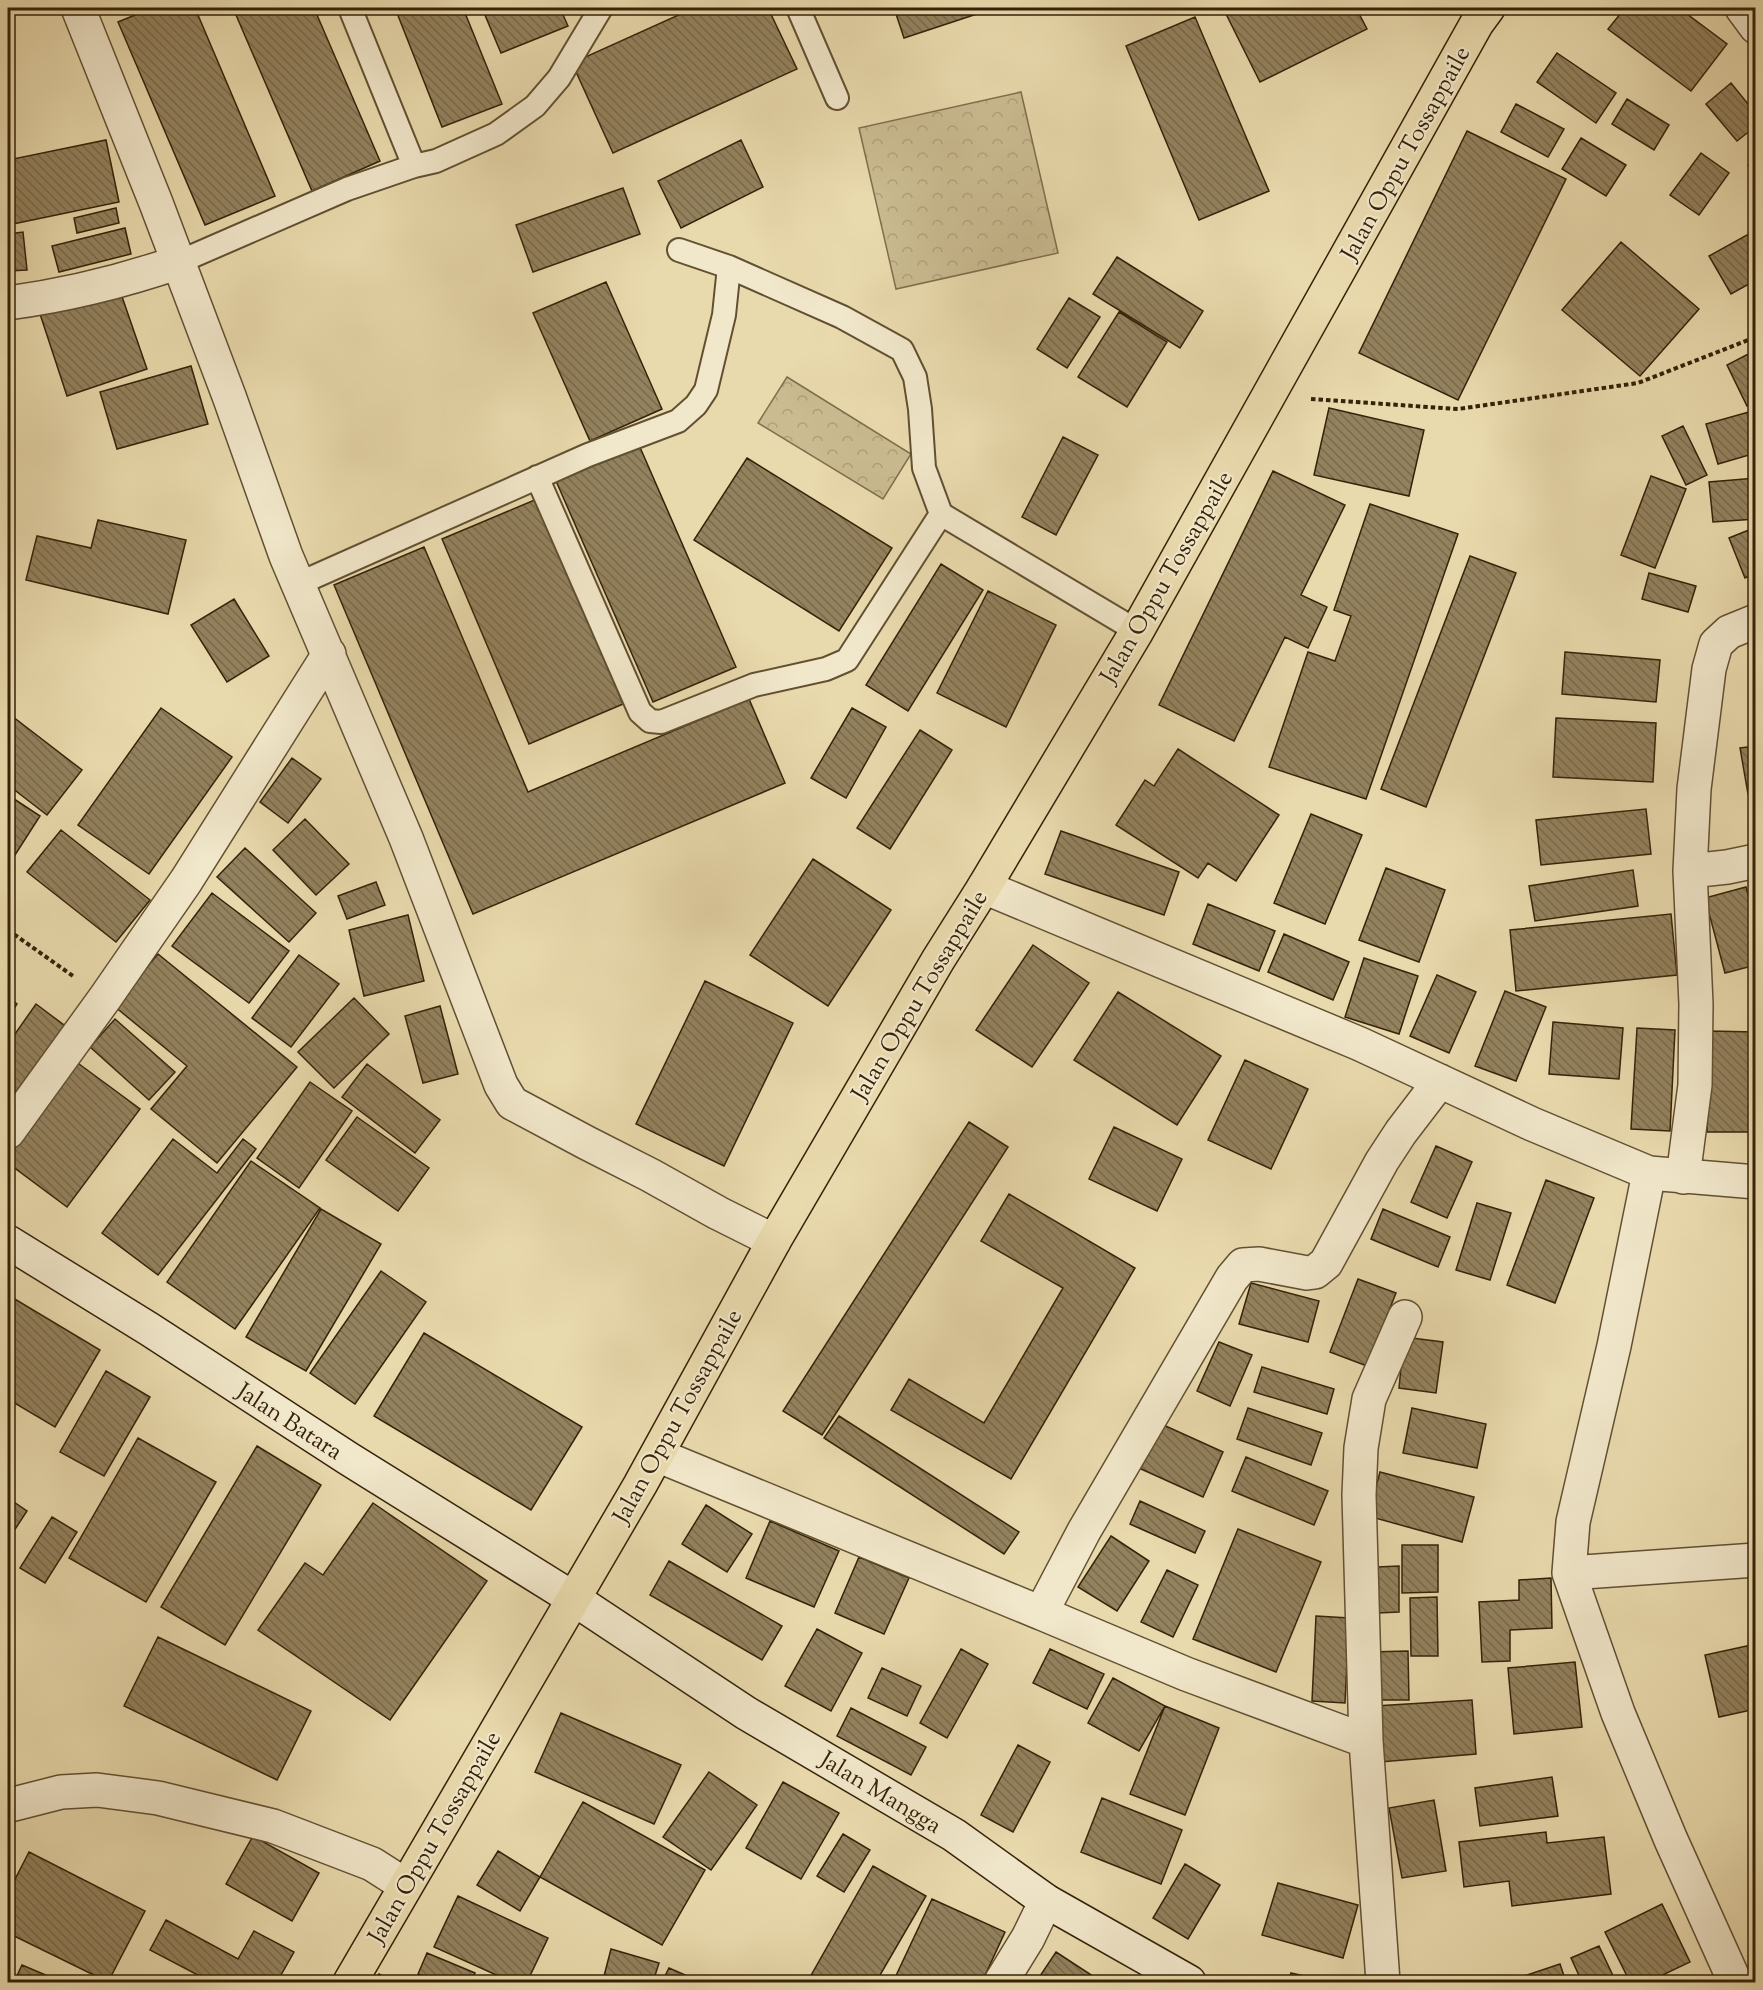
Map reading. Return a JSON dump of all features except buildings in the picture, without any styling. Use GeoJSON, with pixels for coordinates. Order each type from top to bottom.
{"type":"FeatureCollection","features":[{"type":"Feature","properties":{"kind":"main road","name":"Jalan Oppu Tossappaile"},"geometry":{"type":"LineString","coordinates":[[350,1983],[657,1455],[774,1241],[938,960],[1137,631],[1488,8]]}},
{"type":"Feature","properties":{"kind":"street"},"geometry":{"type":"LineString","coordinates":[[78,8],[179,262],[298,584],[410,848],[501,1085],[512,1102],[774,1241]]}},
{"type":"Feature","properties":{"kind":"street"},"geometry":{"type":"LineString","coordinates":[[1742,8],[1755,27]]}},
{"type":"Feature","properties":{"kind":"street"},"geometry":{"type":"LineString","coordinates":[[8,303],[56,296],[124,281],[179,262]]}},
{"type":"Feature","properties":{"kind":"street"},"geometry":{"type":"LineString","coordinates":[[1683,1177],[1695,1085],[1696,1004],[1690,871],[1694,789],[1710,669],[1716,644],[1729,632],[1755,621]]}},
{"type":"Feature","properties":{"kind":"street"},"geometry":{"type":"LineString","coordinates":[[8,1132],[105,998],[186,880],[329,654]]}},
{"type":"Feature","properties":{"kind":"street"},"geometry":{"type":"LineString","coordinates":[[1690,871],[1755,861]]}},
{"type":"Feature","properties":{"kind":"street"},"geometry":{"type":"LineString","coordinates":[[984,887],[1360,1044],[1599,1154],[1648,1173],[1755,1182]]}},
{"type":"Feature","properties":{"kind":"street"},"geometry":{"type":"LineString","coordinates":[[1041,1612],[1084,1531],[1232,1278],[1243,1265],[1259,1264],[1307,1273],[1314,1272],[1326,1263],[1382,1161],[1440,1081]]}},
{"type":"Feature","properties":{"kind":"street"},"geometry":{"type":"LineString","coordinates":[[1648,1173],[1614,1346],[1573,1522],[1569,1573],[1630,1742],[1682,1866],[1736,1983]]}},
{"type":"Feature","properties":{"kind":"street","name":"Jalan Batara"},"geometry":{"type":"LineString","coordinates":[[8,1242],[574,1599]]}},
{"type":"Feature","properties":{"kind":"street"},"geometry":{"type":"LineString","coordinates":[[1383,1983],[1366,1741],[1359,1495],[1361,1448],[1369,1399],[1405,1317]]}},
{"type":"Feature","properties":{"kind":"street"},"geometry":{"type":"LineString","coordinates":[[657,1455],[1041,1612],[1186,1674],[1366,1741]]}},
{"type":"Feature","properties":{"kind":"street"},"geometry":{"type":"LineString","coordinates":[[1569,1573],[1755,1560]]}},
{"type":"Feature","properties":{"kind":"street","name":"Jalan Mangga"},"geometry":{"type":"LineString","coordinates":[[574,1599],[746,1713],[954,1835],[1046,1900],[1189,1983]]}},
{"type":"Feature","properties":{"kind":"street"},"geometry":{"type":"LineString","coordinates":[[10,1804],[61,1792],[97,1790],[158,1798],[273,1826],[372,1864],[405,1885]]}},
{"type":"Feature","properties":{"kind":"street"},"geometry":{"type":"LineString","coordinates":[[1001,1983],[1028,1938],[1046,1900]]}},
{"type":"Feature","properties":{"kind":"lane"},"geometry":{"type":"LineString","coordinates":[[350,8],[414,166]]}},
{"type":"Feature","properties":{"kind":"lane"},"geometry":{"type":"LineString","coordinates":[[179,262],[347,189],[414,166],[436,161],[463,151],[496,134],[536,106],[560,78],[602,8]]}},
{"type":"Feature","properties":{"kind":"lane"},"geometry":{"type":"LineString","coordinates":[[798,8],[837,98]]}},
{"type":"Feature","properties":{"kind":"lane"},"geometry":{"type":"LineString","coordinates":[[679,250],[729,267],[842,317],[902,350],[915,377],[920,409],[924,468],[941,514],[1137,631]]}},
{"type":"Feature","properties":{"kind":"lane"},"geometry":{"type":"LineString","coordinates":[[298,584],[588,455],[678,421],[696,405],[706,390],[724,315],[729,267]]}},
{"type":"Feature","properties":{"kind":"lane"},"geometry":{"type":"LineString","coordinates":[[537,477],[640,712],[650,720],[662,722],[754,685],[826,669],[847,660],[941,514]]}},
{"type":"Feature","properties":{"kind":"path"},"geometry":{"type":"LineString","coordinates":[[1269,396],[1458,409],[1638,383],[1755,337]]}},
{"type":"Feature","properties":{"kind":"path"},"geometry":{"type":"LineString","coordinates":[[8,930],[105,998]]}},
{"type":"Feature","properties":{"kind":"green space"},"geometry":{"type":"Polygon","coordinates":[[[1021,92],[1058,253],[896,289],[859,128],[1021,92]]]}},
{"type":"Feature","properties":{"kind":"green space"},"geometry":{"type":"Polygon","coordinates":[[[787,377],[911,454],[883,499],[758,423],[787,377]]]}}]}
